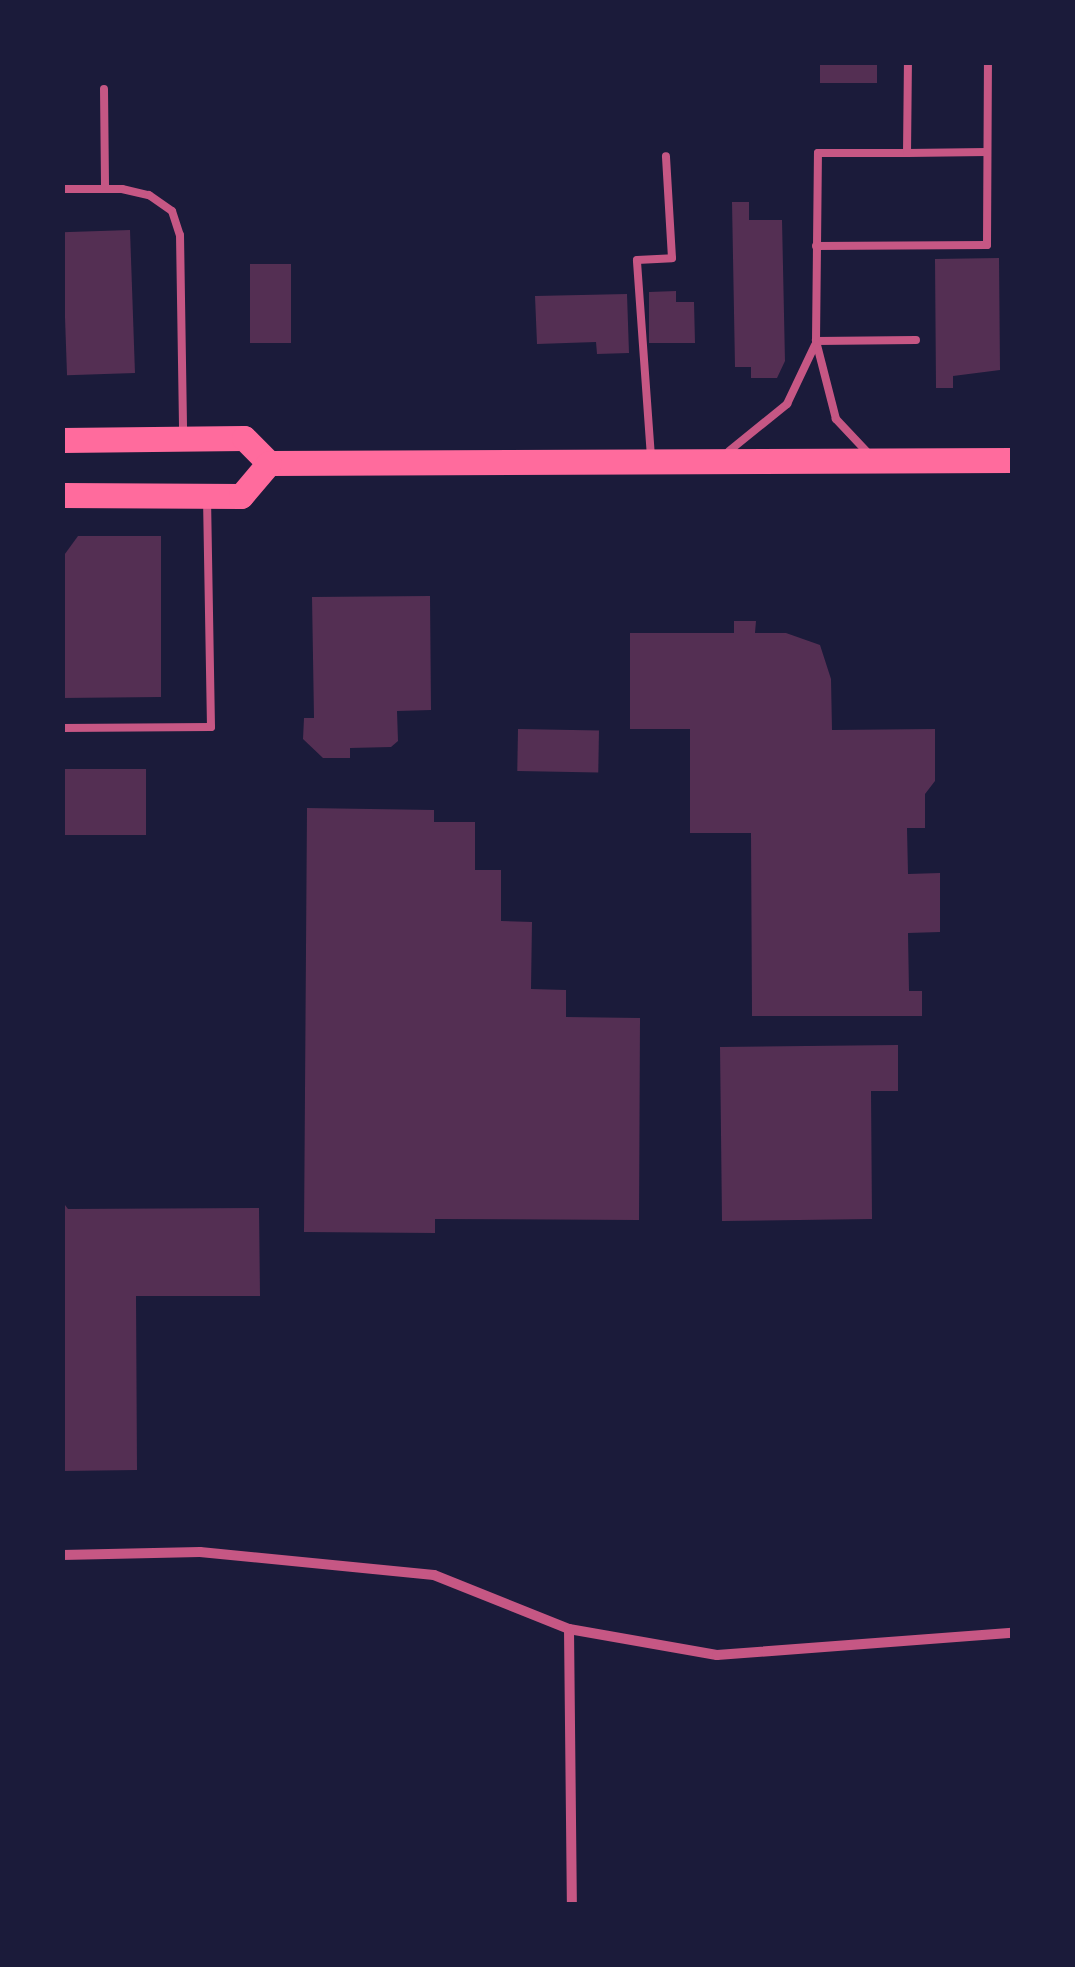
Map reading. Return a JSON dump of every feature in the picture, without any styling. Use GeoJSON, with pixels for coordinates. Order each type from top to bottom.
{"type":"FeatureCollection","features":[{"type":"Feature","properties":{"kind":"main road"},"geometry":{"type":"LineString","coordinates":[[62,440],[244,438],[269,463],[1012,460]]}},
{"type":"Feature","properties":{"kind":"main road"},"geometry":{"type":"LineString","coordinates":[[62,495],[241,496],[269,463]]}},
{"type":"Feature","properties":{"kind":"street"},"geometry":{"type":"LineString","coordinates":[[62,1555],[200,1552],[434,1575],[568,1629],[717,1655],[1012,1633]]}},
{"type":"Feature","properties":{"kind":"street"},"geometry":{"type":"LineString","coordinates":[[568,1629],[572,1904]]}},
{"type":"Feature","properties":{"kind":"lane"},"geometry":{"type":"LineString","coordinates":[[907,153],[908,62]]}},
{"type":"Feature","properties":{"kind":"lane"},"geometry":{"type":"LineString","coordinates":[[816,246],[986,245],[988,62]]}},
{"type":"Feature","properties":{"kind":"lane"},"geometry":{"type":"LineString","coordinates":[[104,90],[105,189]]}},
{"type":"Feature","properties":{"kind":"lane"},"geometry":{"type":"LineString","coordinates":[[882,460],[862,450],[836,418],[816,341],[818,154],[988,152]]}},
{"type":"Feature","properties":{"kind":"lane"},"geometry":{"type":"LineString","coordinates":[[651,462],[637,260],[672,258],[666,156]]}},
{"type":"Feature","properties":{"kind":"lane"},"geometry":{"type":"LineString","coordinates":[[62,190],[105,189],[149,195],[172,211],[180,235],[182,439]]}},
{"type":"Feature","properties":{"kind":"lane"},"geometry":{"type":"LineString","coordinates":[[816,341],[916,340]]}},
{"type":"Feature","properties":{"kind":"lane"},"geometry":{"type":"LineString","coordinates":[[707,461],[742,445],[787,404],[816,341]]}},
{"type":"Feature","properties":{"kind":"lane"},"geometry":{"type":"LineString","coordinates":[[62,728],[211,727],[207,496]]}},
{"type":"Feature","properties":{"kind":"building"},"geometry":{"type":"Polygon","coordinates":[[[820,62],[877,62],[877,83],[820,83],[820,62]]]}},
{"type":"Feature","properties":{"kind":"building"},"geometry":{"type":"Polygon","coordinates":[[[732,202],[749,202],[749,220],[782,220],[785,361],[777,378],[751,378],[751,367],[735,367],[732,202]]]}},
{"type":"Feature","properties":{"kind":"building"},"geometry":{"type":"Polygon","coordinates":[[[130,230],[135,373],[67,375],[62,232],[130,230]]]}},
{"type":"Feature","properties":{"kind":"building"},"geometry":{"type":"Polygon","coordinates":[[[999,258],[1000,370],[953,376],[953,388],[936,388],[935,259],[999,258]]]}},
{"type":"Feature","properties":{"kind":"building"},"geometry":{"type":"Polygon","coordinates":[[[250,264],[291,264],[291,343],[250,343],[250,264]]]}},
{"type":"Feature","properties":{"kind":"building"},"geometry":{"type":"Polygon","coordinates":[[[676,291],[676,302],[694,302],[695,343],[649,343],[649,292],[676,291]]]}},
{"type":"Feature","properties":{"kind":"building"},"geometry":{"type":"Polygon","coordinates":[[[627,294],[629,353],[597,354],[596,342],[537,344],[535,296],[627,294]]]}},
{"type":"Feature","properties":{"kind":"building"},"geometry":{"type":"Polygon","coordinates":[[[78,536],[161,536],[161,697],[62,698],[62,558],[78,536]]]}},
{"type":"Feature","properties":{"kind":"building"},"geometry":{"type":"Polygon","coordinates":[[[430,596],[431,710],[397,711],[398,741],[391,747],[350,748],[350,758],[323,758],[303,739],[304,718],[314,718],[312,597],[430,596]]]}},
{"type":"Feature","properties":{"kind":"building"},"geometry":{"type":"Polygon","coordinates":[[[734,621],[756,621],[755,633],[786,633],[820,645],[831,679],[832,730],[935,729],[935,781],[925,794],[925,828],[907,828],[908,874],[940,873],[940,932],[908,933],[909,991],[922,991],[922,1016],[752,1016],[751,833],[690,833],[690,729],[630,729],[630,633],[734,633],[734,621]]]}},
{"type":"Feature","properties":{"kind":"building"},"geometry":{"type":"Polygon","coordinates":[[[518,729],[599,730],[598,772],[517,771],[518,729]]]}},
{"type":"Feature","properties":{"kind":"building"},"geometry":{"type":"Polygon","coordinates":[[[62,769],[146,769],[146,835],[62,835],[62,769]]]}},
{"type":"Feature","properties":{"kind":"building"},"geometry":{"type":"Polygon","coordinates":[[[307,808],[434,810],[434,822],[475,822],[475,870],[501,870],[501,921],[532,922],[531,989],[566,990],[566,1017],[640,1018],[639,1220],[435,1219],[435,1233],[304,1232],[307,808]]]}},
{"type":"Feature","properties":{"kind":"building"},"geometry":{"type":"Polygon","coordinates":[[[898,1045],[898,1091],[871,1091],[872,1219],[722,1221],[720,1047],[898,1045]]]}},
{"type":"Feature","properties":{"kind":"building"},"geometry":{"type":"Polygon","coordinates":[[[62,1201],[68,1209],[259,1208],[260,1296],[136,1296],[137,1470],[62,1471],[62,1201]]]}}]}
